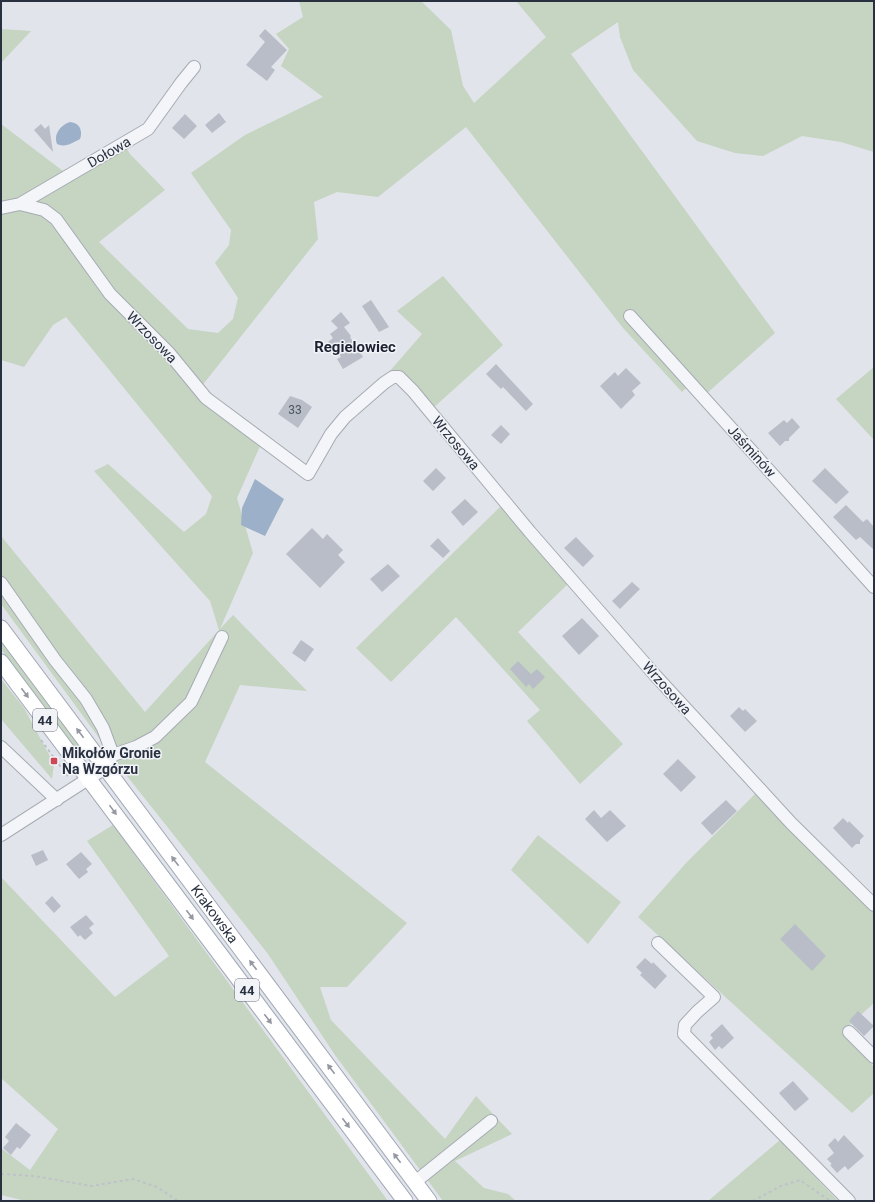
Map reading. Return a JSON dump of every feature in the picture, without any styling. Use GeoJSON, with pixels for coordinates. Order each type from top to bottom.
{"type":"FeatureCollection","features":[{"type":"Feature","properties":{"kind":"main road","name":"Krakowska"},"geometry":{"type":"LineString","coordinates":[[1,628],[109,762],[429,1201]]}},
{"type":"Feature","properties":{"kind":"main road","name":"Krakowska"},"geometry":{"type":"LineString","coordinates":[[1,662],[405,1201]]}},
{"type":"Feature","properties":{"kind":"street","name":"Dołowa"},"geometry":{"type":"LineString","coordinates":[[1,208],[20,204],[148,129],[194,67]]}},
{"type":"Feature","properties":{"kind":"street","name":"Wrzosowa"},"geometry":{"type":"LineString","coordinates":[[20,204],[44,210],[56,219],[110,294],[169,353],[206,398],[308,474],[331,434],[345,417],[384,383],[393,377],[399,377],[418,397],[530,532],[654,674],[791,823],[874,905]]}},
{"type":"Feature","properties":{"kind":"street","name":"Jaśminów"},"geometry":{"type":"LineString","coordinates":[[630,316],[874,587]]}},
{"type":"Feature","properties":{"kind":"street"},"geometry":{"type":"LineString","coordinates":[[1,582],[55,660],[86,699],[102,728],[109,762]]}},
{"type":"Feature","properties":{"kind":"street"},"geometry":{"type":"LineString","coordinates":[[1,834],[89,779],[109,762],[155,737],[191,702],[222,637]]}},
{"type":"Feature","properties":{"kind":"street"},"geometry":{"type":"LineString","coordinates":[[1,747],[57,800]]}},
{"type":"Feature","properties":{"kind":"street"},"geometry":{"type":"LineString","coordinates":[[658,943],[714,997],[685,1025],[684,1034],[849,1201]]}},
{"type":"Feature","properties":{"kind":"street"},"geometry":{"type":"LineString","coordinates":[[849,1032],[874,1057]]}},
{"type":"Feature","properties":{"kind":"street"},"geometry":{"type":"LineString","coordinates":[[415,1182],[491,1121]]}},
{"type":"Feature","properties":{"kind":"path"},"geometry":{"type":"LineString","coordinates":[[40,738],[76,787]]}},
{"type":"Feature","properties":{"kind":"path"},"geometry":{"type":"LineString","coordinates":[[1,1174],[34,1176],[91,1186],[133,1178],[157,1187],[178,1201]]}},
{"type":"Feature","properties":{"kind":"path"},"geometry":{"type":"LineString","coordinates":[[753,1201],[781,1186],[800,1180],[830,1201]]}},
{"type":"Feature","properties":{"kind":"green space"},"geometry":{"type":"Polygon","coordinates":[[[299,1],[421,1],[451,30],[463,86],[474,103],[546,37],[516,1],[874,1],[874,152],[841,142],[802,136],[763,156],[735,153],[697,141],[633,70],[620,37],[618,22],[571,54],[775,333],[706,394],[686,388],[682,392],[623,328],[466,127],[378,197],[337,192],[314,202],[318,239],[201,387],[261,444],[237,498],[253,553],[220,629],[233,615],[307,691],[240,685],[205,762],[407,923],[347,987],[320,987],[331,1020],[445,1139],[476,1096],[512,1134],[455,1161],[484,1188],[508,1194],[516,1201],[443,1201],[335,1055],[268,954],[127,776],[1,604],[1,536],[145,712],[219,630],[210,601],[94,471],[108,464],[184,532],[206,514],[212,496],[66,317],[53,325],[24,367],[1,360],[1,124],[63,171],[121,139],[130,154],[165,190],[99,242],[188,329],[218,333],[233,319],[238,298],[215,263],[229,245],[231,230],[191,173],[245,135],[323,97],[281,66],[289,49],[276,34],[303,17],[299,1]]]}},
{"type":"Feature","properties":{"kind":"green space"},"geometry":{"type":"Polygon","coordinates":[[[1,29],[31,31],[1,63],[1,29]]]}},
{"type":"Feature","properties":{"kind":"green space"},"geometry":{"type":"Polygon","coordinates":[[[443,276],[503,345],[432,409],[389,372],[422,334],[397,311],[443,276]]]}},
{"type":"Feature","properties":{"kind":"green space"},"geometry":{"type":"Polygon","coordinates":[[[874,367],[874,440],[836,399],[874,367]]]}},
{"type":"Feature","properties":{"kind":"green space"},"geometry":{"type":"Polygon","coordinates":[[[501,506],[569,583],[518,632],[623,744],[580,784],[527,721],[540,710],[456,617],[391,682],[356,648],[501,506]]]}},
{"type":"Feature","properties":{"kind":"green space"},"geometry":{"type":"Polygon","coordinates":[[[1,639],[82,748],[81,752],[77,750],[1,649],[1,639]]]}},
{"type":"Feature","properties":{"kind":"green space"},"geometry":{"type":"Polygon","coordinates":[[[1,679],[24,708],[54,764],[52,779],[1,719],[1,679]]]}},
{"type":"Feature","properties":{"kind":"green space"},"geometry":{"type":"Polygon","coordinates":[[[756,793],[874,911],[874,1003],[843,1031],[874,1067],[874,1093],[852,1113],[638,917],[687,862],[756,793]]]}},
{"type":"Feature","properties":{"kind":"green space"},"geometry":{"type":"Polygon","coordinates":[[[113,825],[388,1201],[26,1201],[1,1195],[1,1148],[30,1170],[58,1129],[1,1078],[1,877],[115,997],[169,956],[87,841],[113,825]]]}},
{"type":"Feature","properties":{"kind":"green space"},"geometry":{"type":"Polygon","coordinates":[[[538,835],[621,902],[588,944],[511,870],[538,835]]]}},
{"type":"Feature","properties":{"kind":"green space"},"geometry":{"type":"Polygon","coordinates":[[[780,1140],[838,1201],[708,1201],[780,1140]]]}},
{"type":"Feature","properties":{"kind":"water"},"geometry":{"type":"Polygon","coordinates":[[[70,122],[76,124],[80,128],[80,139],[66,145],[57,144],[57,133],[64,125],[70,122]]]}},
{"type":"Feature","properties":{"kind":"water"},"geometry":{"type":"Polygon","coordinates":[[[255,479],[284,499],[265,536],[241,525],[242,508],[255,479]]]}},
{"type":"Feature","properties":{"kind":"building"},"geometry":{"type":"Polygon","coordinates":[[[265,29],[287,50],[271,67],[275,70],[267,81],[246,65],[265,42],[259,36],[265,29]]]}},
{"type":"Feature","properties":{"kind":"building"},"geometry":{"type":"Polygon","coordinates":[[[219,113],[226,122],[212,133],[205,125],[219,113]]]}},
{"type":"Feature","properties":{"kind":"building"},"geometry":{"type":"Polygon","coordinates":[[[185,114],[197,126],[184,139],[172,128],[185,114]]]}},
{"type":"Feature","properties":{"kind":"building"},"geometry":{"type":"Polygon","coordinates":[[[41,124],[45,129],[49,125],[53,152],[34,130],[41,124]]]}},
{"type":"Feature","properties":{"kind":"building"},"geometry":{"type":"Polygon","coordinates":[[[371,300],[389,327],[379,332],[362,306],[371,300]]]}},
{"type":"Feature","properties":{"kind":"building"},"geometry":{"type":"Polygon","coordinates":[[[341,312],[350,323],[344,327],[363,357],[343,369],[337,359],[341,357],[328,342],[333,338],[330,334],[338,328],[331,321],[341,312]]]}},
{"type":"Feature","properties":{"kind":"building"},"geometry":{"type":"Polygon","coordinates":[[[496,364],[533,404],[526,411],[503,387],[501,389],[486,374],[496,364]]]}},
{"type":"Feature","properties":{"kind":"building"},"geometry":{"type":"Polygon","coordinates":[[[626,368],[641,383],[632,391],[635,395],[621,409],[600,386],[615,372],[618,376],[626,368]]]}},
{"type":"Feature","properties":{"kind":"building"},"geometry":{"type":"Polygon","coordinates":[[[290,396],[302,400],[312,407],[298,428],[278,414],[290,396]]]}},
{"type":"Feature","properties":{"kind":"building"},"geometry":{"type":"Polygon","coordinates":[[[792,418],[800,427],[789,438],[789,441],[785,441],[780,446],[768,433],[784,420],[787,423],[792,418]]]}},
{"type":"Feature","properties":{"kind":"building"},"geometry":{"type":"Polygon","coordinates":[[[501,425],[510,434],[501,444],[491,435],[501,425]]]}},
{"type":"Feature","properties":{"kind":"building"},"geometry":{"type":"Polygon","coordinates":[[[436,468],[446,478],[433,491],[423,481],[436,468]]]}},
{"type":"Feature","properties":{"kind":"building"},"geometry":{"type":"Polygon","coordinates":[[[825,468],[849,492],[836,504],[812,481],[825,468]]]}},
{"type":"Feature","properties":{"kind":"building"},"geometry":{"type":"Polygon","coordinates":[[[465,499],[478,512],[463,526],[451,512],[465,499]]]}},
{"type":"Feature","properties":{"kind":"building"},"geometry":{"type":"Polygon","coordinates":[[[846,505],[863,522],[867,519],[874,527],[874,550],[860,537],[856,540],[833,517],[846,505]]]}},
{"type":"Feature","properties":{"kind":"building"},"geometry":{"type":"Polygon","coordinates":[[[312,528],[323,539],[327,534],[343,550],[338,555],[345,562],[320,588],[286,554],[312,528]]]}},
{"type":"Feature","properties":{"kind":"building"},"geometry":{"type":"Polygon","coordinates":[[[576,537],[594,556],[583,567],[564,548],[576,537]]]}},
{"type":"Feature","properties":{"kind":"building"},"geometry":{"type":"Polygon","coordinates":[[[438,538],[450,551],[443,558],[430,546],[438,538]]]}},
{"type":"Feature","properties":{"kind":"building"},"geometry":{"type":"Polygon","coordinates":[[[388,564],[400,576],[382,592],[370,579],[388,564]]]}},
{"type":"Feature","properties":{"kind":"building"},"geometry":{"type":"Polygon","coordinates":[[[632,582],[640,589],[620,609],[612,601],[632,582]]]}},
{"type":"Feature","properties":{"kind":"building"},"geometry":{"type":"Polygon","coordinates":[[[582,618],[599,636],[579,655],[562,636],[582,618]]]}},
{"type":"Feature","properties":{"kind":"building"},"geometry":{"type":"Polygon","coordinates":[[[301,640],[314,649],[305,662],[292,653],[301,640]]]}},
{"type":"Feature","properties":{"kind":"building"},"geometry":{"type":"Polygon","coordinates":[[[518,661],[531,674],[537,669],[545,677],[533,689],[529,684],[526,687],[510,669],[518,661]]]}},
{"type":"Feature","properties":{"kind":"building"},"geometry":{"type":"Polygon","coordinates":[[[739,707],[743,711],[745,709],[757,721],[745,732],[730,716],[739,707]]]}},
{"type":"Feature","properties":{"kind":"building"},"geometry":{"type":"Polygon","coordinates":[[[678,759],[696,777],[681,792],[663,774],[678,759]]]}},
{"type":"Feature","properties":{"kind":"building"},"geometry":{"type":"Polygon","coordinates":[[[726,800],[737,811],[712,835],[701,823],[726,800]]]}},
{"type":"Feature","properties":{"kind":"building"},"geometry":{"type":"Polygon","coordinates":[[[594,810],[601,818],[610,810],[626,826],[607,842],[585,819],[594,810]]]}},
{"type":"Feature","properties":{"kind":"building"},"geometry":{"type":"Polygon","coordinates":[[[843,818],[848,823],[849,821],[864,836],[860,840],[860,844],[856,844],[852,848],[833,828],[843,818]]]}},
{"type":"Feature","properties":{"kind":"building"},"geometry":{"type":"Polygon","coordinates":[[[43,850],[48,860],[36,866],[31,855],[43,850]]]}},
{"type":"Feature","properties":{"kind":"building"},"geometry":{"type":"Polygon","coordinates":[[[81,852],[92,864],[86,869],[88,872],[79,879],[66,864],[81,852]]]}},
{"type":"Feature","properties":{"kind":"building"},"geometry":{"type":"Polygon","coordinates":[[[52,896],[61,906],[54,913],[45,903],[52,896]]]}},
{"type":"Feature","properties":{"kind":"building"},"geometry":{"type":"Polygon","coordinates":[[[86,915],[94,924],[89,928],[93,933],[85,940],[80,935],[78,937],[70,927],[86,915]]]}},
{"type":"Feature","properties":{"kind":"building"},"geometry":{"type":"Polygon","coordinates":[[[795,924],[826,956],[812,971],[780,939],[795,924]]]}},
{"type":"Feature","properties":{"kind":"building"},"geometry":{"type":"Polygon","coordinates":[[[645,958],[652,964],[653,962],[667,976],[655,989],[640,975],[642,973],[636,967],[645,958]]]}},
{"type":"Feature","properties":{"kind":"building"},"geometry":{"type":"Polygon","coordinates":[[[858,1011],[874,1026],[864,1036],[849,1021],[858,1011]]]}},
{"type":"Feature","properties":{"kind":"building"},"geometry":{"type":"Polygon","coordinates":[[[722,1024],[734,1038],[722,1049],[719,1046],[715,1050],[709,1042],[713,1038],[710,1035],[722,1024]]]}},
{"type":"Feature","properties":{"kind":"building"},"geometry":{"type":"Polygon","coordinates":[[[793,1081],[809,1099],[795,1111],[779,1093],[793,1081]]]}},
{"type":"Feature","properties":{"kind":"building"},"geometry":{"type":"Polygon","coordinates":[[[16,1123],[31,1135],[20,1149],[17,1147],[11,1155],[3,1148],[9,1141],[5,1137],[16,1123]]]}},
{"type":"Feature","properties":{"kind":"building"},"geometry":{"type":"Polygon","coordinates":[[[844,1135],[864,1156],[848,1170],[845,1166],[837,1173],[827,1159],[834,1153],[828,1145],[835,1138],[838,1142],[844,1135]]]}},
{"type":"Feature","properties":{"kind":"place","name":"Mikołów Gronie Na Wzgórzu"},"geometry":{"type":"Point","coordinates":[54,761]}},
{"type":"Feature","properties":{"kind":"district","name":"Regielowiec"},"geometry":{"type":"Point","coordinates":[355,347]}}]}
